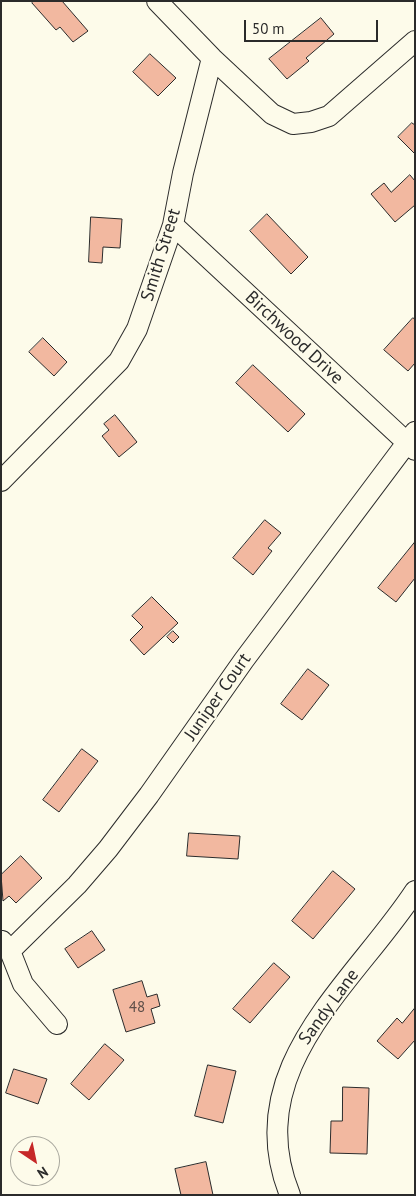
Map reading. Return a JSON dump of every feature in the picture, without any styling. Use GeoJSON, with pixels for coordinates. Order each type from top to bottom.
{"type":"FeatureCollection","features":[{"type":"Feature","properties":{"kind":"street"},"geometry":{"type":"LineString","coordinates":[[157,1],[212,58],[272,114],[293,124],[311,122],[329,116],[415,41]]}},
{"type":"Feature","properties":{"kind":"street","name":"Smith Street"},"geometry":{"type":"LineString","coordinates":[[1,481],[119,361],[138,329],[173,225],[183,173],[212,58]]}},
{"type":"Feature","properties":{"kind":"street","name":"Birchwood Drive"},"geometry":{"type":"LineString","coordinates":[[173,225],[412,441]]}},
{"type":"Feature","properties":{"kind":"street","name":"Juniper Court"},"geometry":{"type":"LineString","coordinates":[[5,945],[78,885],[108,849],[412,441]]}},
{"type":"Feature","properties":{"kind":"street","name":"Sandy Lane"},"geometry":{"type":"LineString","coordinates":[[290,1195],[281,1171],[277,1151],[279,1108],[289,1069],[314,1023],[378,943],[415,891]]}},
{"type":"Feature","properties":{"kind":"street"},"geometry":{"type":"LineString","coordinates":[[5,945],[23,984],[57,1024]]}},
{"type":"Feature","properties":{"kind":"building"},"geometry":{"type":"Polygon","coordinates":[[[34,1],[62,1],[88,31],[73,42],[60,27],[56,30],[32,3],[34,1]]]}},
{"type":"Feature","properties":{"kind":"building"},"geometry":{"type":"Polygon","coordinates":[[[321,18],[334,34],[306,58],[309,61],[287,79],[269,59],[321,18]]]}},
{"type":"Feature","properties":{"kind":"building"},"geometry":{"type":"Polygon","coordinates":[[[150,54],[176,78],[158,96],[133,72],[150,54]]]}},
{"type":"Feature","properties":{"kind":"building"},"geometry":{"type":"Polygon","coordinates":[[[412,123],[415,125],[415,154],[398,137],[412,123]]]}},
{"type":"Feature","properties":{"kind":"building"},"geometry":{"type":"Polygon","coordinates":[[[410,175],[415,181],[415,205],[395,222],[371,194],[384,183],[391,192],[410,175]]]}},
{"type":"Feature","properties":{"kind":"building"},"geometry":{"type":"Polygon","coordinates":[[[267,214],[308,257],[291,274],[250,231],[267,214]]]}},
{"type":"Feature","properties":{"kind":"building"},"geometry":{"type":"Polygon","coordinates":[[[91,217],[122,219],[120,248],[103,247],[102,263],[89,262],[91,217]]]}},
{"type":"Feature","properties":{"kind":"building"},"geometry":{"type":"Polygon","coordinates":[[[413,318],[415,319],[415,363],[408,371],[384,350],[413,318]]]}},
{"type":"Feature","properties":{"kind":"building"},"geometry":{"type":"Polygon","coordinates":[[[43,338],[67,362],[54,376],[29,352],[43,338]]]}},
{"type":"Feature","properties":{"kind":"building"},"geometry":{"type":"Polygon","coordinates":[[[253,365],[305,414],[288,432],[236,383],[253,365]]]}},
{"type":"Feature","properties":{"kind":"building"},"geometry":{"type":"Polygon","coordinates":[[[115,415],[137,442],[119,457],[102,436],[109,430],[104,424],[115,415]]]}},
{"type":"Feature","properties":{"kind":"building"},"geometry":{"type":"Polygon","coordinates":[[[265,520],[281,533],[268,548],[272,551],[253,575],[233,558],[265,520]]]}},
{"type":"Feature","properties":{"kind":"building"},"geometry":{"type":"Polygon","coordinates":[[[415,542],[415,578],[396,602],[378,588],[415,542]]]}},
{"type":"Feature","properties":{"kind":"building"},"geometry":{"type":"Polygon","coordinates":[[[152,597],[178,623],[144,655],[130,640],[143,627],[132,616],[152,597]]]}},
{"type":"Feature","properties":{"kind":"building"},"geometry":{"type":"Polygon","coordinates":[[[173,631],[179,637],[173,643],[167,637],[173,631]]]}},
{"type":"Feature","properties":{"kind":"building"},"geometry":{"type":"Polygon","coordinates":[[[308,669],[329,685],[302,720],[281,704],[308,669]]]}},
{"type":"Feature","properties":{"kind":"building"},"geometry":{"type":"Polygon","coordinates":[[[82,749],[98,761],[59,812],[43,800],[82,749]]]}},
{"type":"Feature","properties":{"kind":"building"},"geometry":{"type":"Polygon","coordinates":[[[189,833],[240,836],[238,859],[187,856],[189,833]]]}},
{"type":"Feature","properties":{"kind":"building"},"geometry":{"type":"Polygon","coordinates":[[[21,856],[42,878],[16,903],[9,896],[3,901],[1,875],[21,856]]]}},
{"type":"Feature","properties":{"kind":"building"},"geometry":{"type":"Polygon","coordinates":[[[333,871],[355,889],[313,939],[292,921],[333,871]]]}},
{"type":"Feature","properties":{"kind":"building"},"geometry":{"type":"Polygon","coordinates":[[[92,931],[105,950],[78,968],[65,949],[92,931]]]}},
{"type":"Feature","properties":{"kind":"building"},"geometry":{"type":"Polygon","coordinates":[[[274,963],[290,977],[250,1023],[233,1009],[274,963]]]}},
{"type":"Feature","properties":{"kind":"building"},"geometry":{"type":"Polygon","coordinates":[[[142,981],[147,997],[157,994],[160,1006],[151,1009],[155,1023],[126,1032],[113,990],[142,981]]]}},
{"type":"Feature","properties":{"kind":"building"},"geometry":{"type":"Polygon","coordinates":[[[415,1008],[415,1040],[398,1059],[377,1041],[397,1018],[402,1023],[415,1008]]]}},
{"type":"Feature","properties":{"kind":"building"},"geometry":{"type":"Polygon","coordinates":[[[105,1044],[124,1060],[89,1100],[71,1084],[105,1044]]]}},
{"type":"Feature","properties":{"kind":"building"},"geometry":{"type":"Polygon","coordinates":[[[208,1065],[236,1071],[223,1123],[195,1116],[208,1065]]]}},
{"type":"Feature","properties":{"kind":"building"},"geometry":{"type":"Polygon","coordinates":[[[14,1069],[47,1079],[38,1104],[6,1093],[14,1069]]]}},
{"type":"Feature","properties":{"kind":"building"},"geometry":{"type":"Polygon","coordinates":[[[343,1087],[369,1088],[367,1154],[330,1153],[331,1121],[342,1121],[343,1087]]]}},
{"type":"Feature","properties":{"kind":"building"},"geometry":{"type":"Polygon","coordinates":[[[206,1162],[213,1195],[181,1195],[175,1169],[206,1162]]]}}]}
